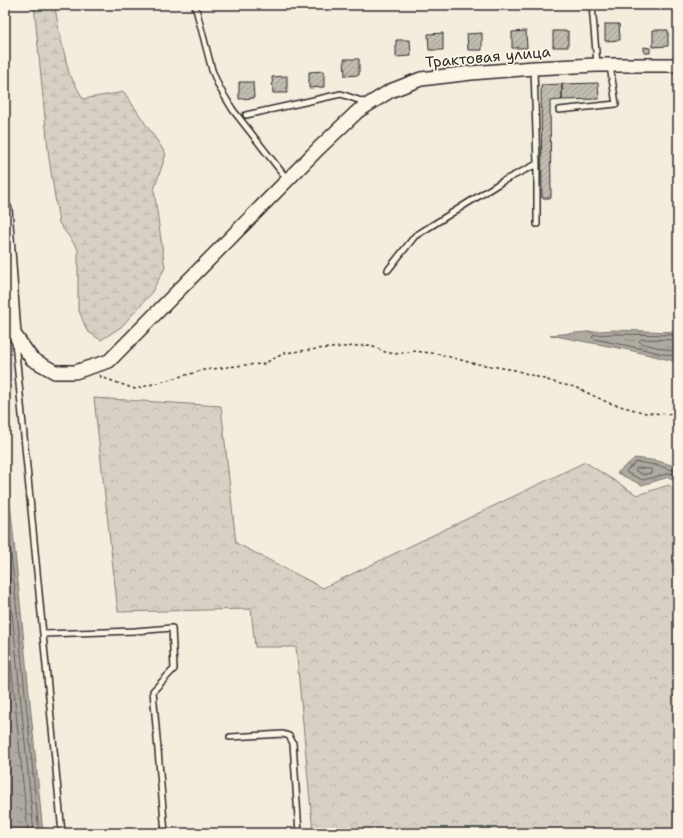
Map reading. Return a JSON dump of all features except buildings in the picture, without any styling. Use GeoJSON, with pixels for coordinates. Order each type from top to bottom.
{"type":"FeatureCollection","features":[{"type":"Feature","properties":{"kind":"street","name":"Трактовая улица"},"geometry":{"type":"LineString","coordinates":[[14,334],[32,359],[55,372],[75,372],[109,361],[337,131],[358,111],[390,91],[421,79],[471,73],[603,65],[678,64]]}},
{"type":"Feature","properties":{"kind":"street"},"geometry":{"type":"LineString","coordinates":[[5,209],[14,334]]}},
{"type":"Feature","properties":{"kind":"lane"},"geometry":{"type":"LineString","coordinates":[[195,5],[218,87],[288,179]]}},
{"type":"Feature","properties":{"kind":"lane"},"geometry":{"type":"LineString","coordinates":[[559,110],[616,104],[603,65],[592,5]]}},
{"type":"Feature","properties":{"kind":"lane"},"geometry":{"type":"LineString","coordinates":[[534,68],[537,224]]}},
{"type":"Feature","properties":{"kind":"lane"},"geometry":{"type":"LineString","coordinates":[[246,115],[341,94],[370,104]]}},
{"type":"Feature","properties":{"kind":"lane"},"geometry":{"type":"LineString","coordinates":[[388,270],[414,236],[503,180],[537,164]]}},
{"type":"Feature","properties":{"kind":"lane"},"geometry":{"type":"LineString","coordinates":[[14,334],[62,833]]}},
{"type":"Feature","properties":{"kind":"lane"},"geometry":{"type":"LineString","coordinates":[[43,634],[135,631],[172,628],[174,669],[154,691],[165,833]]}},
{"type":"Feature","properties":{"kind":"lane"},"geometry":{"type":"LineString","coordinates":[[230,736],[283,734],[289,736],[293,743],[299,833]]}},
{"type":"Feature","properties":{"kind":"path"},"geometry":{"type":"LineString","coordinates":[[91,367],[101,377],[135,389],[204,370],[263,364],[285,354],[317,349],[369,345],[385,352],[395,354],[414,351],[439,354],[472,363],[515,370],[560,384],[575,387],[609,403],[646,413],[678,414]]}},
{"type":"Feature","properties":{"kind":"green space"},"geometry":{"type":"Polygon","coordinates":[[[34,5],[56,5],[55,7],[59,31],[69,73],[83,99],[124,92],[166,154],[154,190],[165,268],[150,295],[121,327],[101,340],[87,331],[78,308],[78,249],[59,223],[49,159],[34,5]]]}},
{"type":"Feature","properties":{"kind":"green space"},"geometry":{"type":"Polygon","coordinates":[[[94,398],[221,406],[236,543],[323,588],[585,462],[637,495],[669,485],[678,494],[678,833],[313,833],[296,647],[255,647],[251,609],[118,612],[94,398]]]}},
{"type":"Feature","properties":{"kind":"water"},"geometry":{"type":"Polygon","coordinates":[[[612,330],[678,332],[678,358],[674,361],[629,350],[550,335],[612,330]]]}},
{"type":"Feature","properties":{"kind":"water"},"geometry":{"type":"Polygon","coordinates":[[[5,452],[43,833],[5,833],[5,452]]]}},
{"type":"Feature","properties":{"kind":"water"},"geometry":{"type":"Polygon","coordinates":[[[635,458],[658,461],[678,467],[678,484],[669,477],[642,485],[617,473],[635,458]]]}}]}
